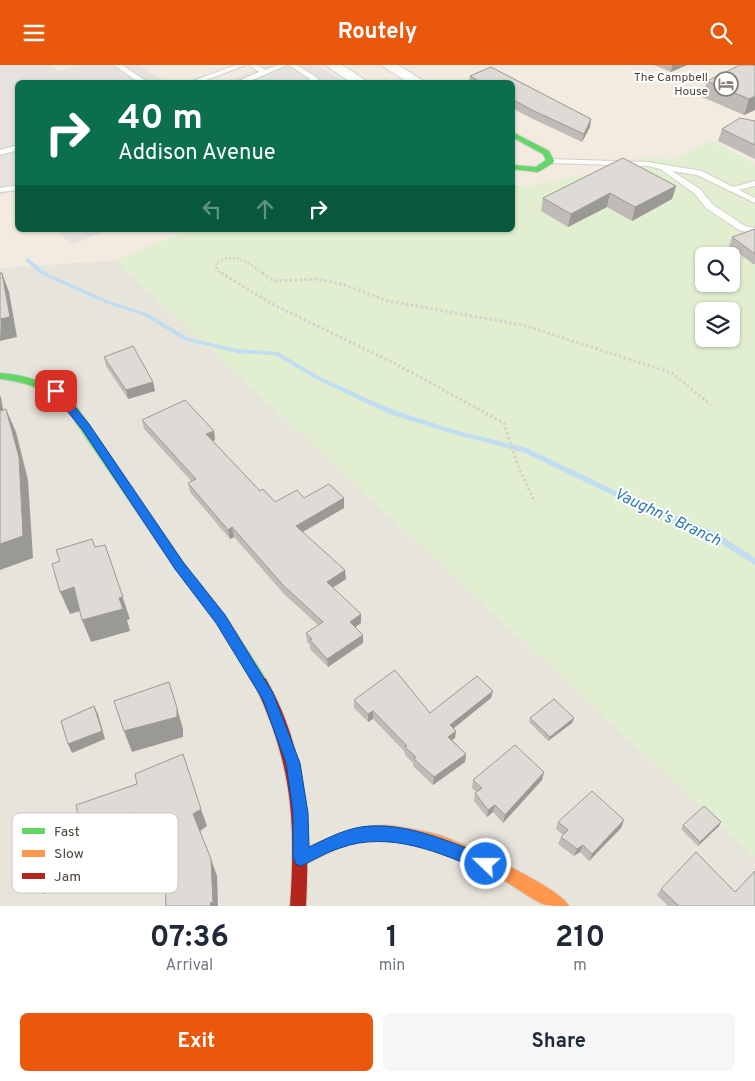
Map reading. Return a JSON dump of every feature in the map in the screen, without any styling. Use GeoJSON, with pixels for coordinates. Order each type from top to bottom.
{"type":"FeatureCollection","features":[{"type":"Feature","properties":{"kind":"street"},"geometry":{"type":"LineString","coordinates":[[332,65],[356,80]]}},
{"type":"Feature","properties":{"kind":"street"},"geometry":{"type":"LineString","coordinates":[[388,65],[415,80]]}},
{"type":"Feature","properties":{"kind":"street"},"geometry":{"type":"LineString","coordinates":[[515,136],[546,153],[550,161],[544,168],[539,170],[515,167]]}},
{"type":"Feature","properties":{"kind":"street"},"geometry":{"type":"LineString","coordinates":[[0,375],[43,384],[56,391],[69,404],[179,565],[221,619],[269,697],[293,763],[301,813],[298,906]]}},
{"type":"Feature","properties":{"kind":"street"},"geometry":{"type":"LineString","coordinates":[[301,858],[338,841],[369,833],[402,835],[439,845],[486,864],[539,891],[561,906]]}},
{"type":"Feature","properties":{"kind":"lane"},"geometry":{"type":"LineString","coordinates":[[117,65],[141,80]]}},
{"type":"Feature","properties":{"kind":"lane"},"geometry":{"type":"LineString","coordinates":[[199,80],[243,65]]}},
{"type":"Feature","properties":{"kind":"lane"},"geometry":{"type":"LineString","coordinates":[[252,65],[264,72]]}},
{"type":"Feature","properties":{"kind":"lane"},"geometry":{"type":"LineString","coordinates":[[244,80],[284,65]]}},
{"type":"Feature","properties":{"kind":"lane"},"geometry":{"type":"LineString","coordinates":[[292,65],[315,79],[313,80]]}},
{"type":"Feature","properties":{"kind":"lane"},"geometry":{"type":"LineString","coordinates":[[0,153],[15,148]]}},
{"type":"Feature","properties":{"kind":"lane"},"geometry":{"type":"LineString","coordinates":[[550,161],[648,164],[699,173],[755,201]]}},
{"type":"Feature","properties":{"kind":"lane"},"geometry":{"type":"LineString","coordinates":[[660,167],[697,191],[709,205],[742,228],[755,231]]}},
{"type":"Feature","properties":{"kind":"lane"},"geometry":{"type":"LineString","coordinates":[[733,189],[755,183]]}},
{"type":"Feature","properties":{"kind":"lane"},"geometry":{"type":"LineString","coordinates":[[0,191],[15,188]]}},
{"type":"Feature","properties":{"kind":"path"},"geometry":{"type":"LineString","coordinates":[[535,502],[520,471],[511,439],[504,423],[396,364],[276,307],[217,270],[216,263],[224,258],[236,257],[274,281],[325,281],[342,284],[388,301],[523,325],[672,373],[711,405]]}},
{"type":"Feature","properties":{"kind":"shaded area"},"geometry":{"type":"Polygon","coordinates":[[[0,65],[755,65],[755,163],[711,141],[676,159],[634,158],[636,171],[604,171],[521,187],[515,183],[515,80],[15,80],[15,232],[184,232],[115,260],[0,268],[0,65]]]}},
{"type":"Feature","properties":{"kind":"shaded area"},"geometry":{"type":"Polygon","coordinates":[[[0,65],[52,65],[59,71],[79,65],[138,65],[163,80],[15,80],[15,191],[0,195],[0,65]]]}},
{"type":"Feature","properties":{"kind":"shaded area"},"geometry":{"type":"Polygon","coordinates":[[[269,65],[316,65],[341,79],[339,80],[229,80],[269,65]]]}},
{"type":"Feature","properties":{"kind":"shaded area"},"geometry":{"type":"Polygon","coordinates":[[[59,232],[103,232],[71,245],[59,232]]]}},
{"type":"Feature","properties":{"kind":"shaded area"},"geometry":{"type":"Polygon","coordinates":[[[115,260],[755,857],[755,906],[0,906],[0,268],[115,260]]]}},
{"type":"Feature","properties":{"kind":"green space"},"geometry":{"type":"Polygon","coordinates":[[[711,141],[755,163],[755,857],[115,260],[184,232],[515,232],[515,182],[521,187],[604,171],[636,171],[634,158],[676,159],[711,141]]]}},
{"type":"Feature","properties":{"kind":"building"},"geometry":{"type":"Polygon","coordinates":[[[740,65],[755,65],[755,96],[749,99],[707,81],[740,65]]]}},
{"type":"Feature","properties":{"kind":"building"},"geometry":{"type":"Polygon","coordinates":[[[491,67],[591,119],[584,134],[515,101],[515,80],[477,80],[470,76],[491,67]]]}},
{"type":"Feature","properties":{"kind":"building"},"geometry":{"type":"Polygon","coordinates":[[[740,118],[755,121],[755,145],[722,129],[740,118]]]}},
{"type":"Feature","properties":{"kind":"building"},"geometry":{"type":"Polygon","coordinates":[[[623,158],[676,186],[635,207],[610,193],[571,214],[543,198],[623,158]]]}},
{"type":"Feature","properties":{"kind":"building"},"geometry":{"type":"Polygon","coordinates":[[[755,229],[755,254],[732,237],[755,229]]]}},
{"type":"Feature","properties":{"kind":"building"},"geometry":{"type":"Polygon","coordinates":[[[0,273],[2,273],[10,317],[0,319],[0,273]]]}},
{"type":"Feature","properties":{"kind":"building"},"geometry":{"type":"Polygon","coordinates":[[[133,346],[153,382],[126,390],[104,357],[133,346]]]}},
{"type":"Feature","properties":{"kind":"building"},"geometry":{"type":"Polygon","coordinates":[[[185,400],[214,431],[206,434],[260,491],[263,489],[275,502],[297,490],[304,498],[329,484],[344,498],[296,526],[345,570],[327,582],[361,614],[350,622],[363,635],[327,659],[306,633],[323,622],[283,585],[232,527],[228,530],[188,483],[196,479],[142,420],[185,400]]]}},
{"type":"Feature","properties":{"kind":"building"},"geometry":{"type":"Polygon","coordinates":[[[6,409],[19,457],[23,536],[0,544],[0,411],[6,409]]]}},
{"type":"Feature","properties":{"kind":"building"},"geometry":{"type":"Polygon","coordinates":[[[92,539],[95,547],[105,545],[123,597],[119,598],[123,609],[82,620],[74,587],[60,592],[52,564],[60,561],[56,550],[92,539]]]}},
{"type":"Feature","properties":{"kind":"building"},"geometry":{"type":"Polygon","coordinates":[[[395,670],[430,713],[477,676],[493,691],[450,725],[456,731],[448,737],[466,754],[434,777],[414,759],[416,757],[405,747],[407,746],[373,711],[368,714],[354,700],[395,670]]]}},
{"type":"Feature","properties":{"kind":"building"},"geometry":{"type":"Polygon","coordinates":[[[169,682],[177,708],[177,717],[124,731],[114,701],[169,682]]]}},
{"type":"Feature","properties":{"kind":"building"},"geometry":{"type":"Polygon","coordinates":[[[554,699],[574,718],[550,737],[530,718],[554,699]]]}},
{"type":"Feature","properties":{"kind":"building"},"geometry":{"type":"Polygon","coordinates":[[[94,706],[102,731],[68,744],[61,721],[94,706]]]}},
{"type":"Feature","properties":{"kind":"building"},"geometry":{"type":"Polygon","coordinates":[[[515,745],[544,772],[505,815],[495,805],[488,810],[475,793],[482,788],[473,780],[515,745]]]}},
{"type":"Feature","properties":{"kind":"building"},"geometry":{"type":"Polygon","coordinates":[[[183,754],[201,809],[193,814],[211,859],[213,902],[210,903],[211,906],[166,906],[166,893],[178,893],[178,813],[78,813],[76,805],[137,784],[135,774],[183,754]]]}},
{"type":"Feature","properties":{"kind":"building"},"geometry":{"type":"Polygon","coordinates":[[[592,791],[624,820],[592,854],[583,845],[577,849],[561,837],[568,830],[558,822],[592,791]]]}},
{"type":"Feature","properties":{"kind":"building"},"geometry":{"type":"Polygon","coordinates":[[[704,806],[721,822],[700,842],[683,825],[704,806]]]}},
{"type":"Feature","properties":{"kind":"building"},"geometry":{"type":"Polygon","coordinates":[[[696,852],[735,892],[755,871],[755,906],[679,906],[661,889],[696,852]]]}},
{"type":"Feature","properties":{"kind":"waterway","name":"Vaughn's Branch"},"geometry":{"type":"LineString","coordinates":[[28,260],[43,273],[107,302],[147,315],[186,339],[237,351],[276,353],[318,378],[391,412],[457,433],[525,450],[612,492],[712,534],[755,562]]}},
{"type":"Feature","properties":{"kind":"traffic: fast"},"geometry":{"type":"LineString","coordinates":[[515,136],[546,153],[550,161],[538,170],[515,167]]}},
{"type":"Feature","properties":{"kind":"traffic: fast"},"geometry":{"type":"LineString","coordinates":[[0,376],[28,381],[45,387],[69,404],[179,565],[221,619],[261,683]]}},
{"type":"Feature","properties":{"kind":"traffic: slow"},"geometry":{"type":"LineString","coordinates":[[301,858],[338,841],[361,834],[386,832],[412,835],[466,853],[492,865],[561,906]]}},
{"type":"Feature","properties":{"kind":"traffic: jam"},"geometry":{"type":"LineString","coordinates":[[261,683],[281,729],[298,795],[300,816],[298,906]]}},
{"type":"Feature","properties":{"kind":"place","name":"The Campbell House"},"geometry":{"type":"Point","coordinates":[726,84]}},
{"type":"Feature","properties":{"kind":"route"},"geometry":{"type":"LineString","coordinates":[[56,391],[69,404],[179,565],[221,619],[269,697],[293,763],[301,813],[301,858],[338,841],[369,833],[402,835],[439,845],[486,864]]}}]}
